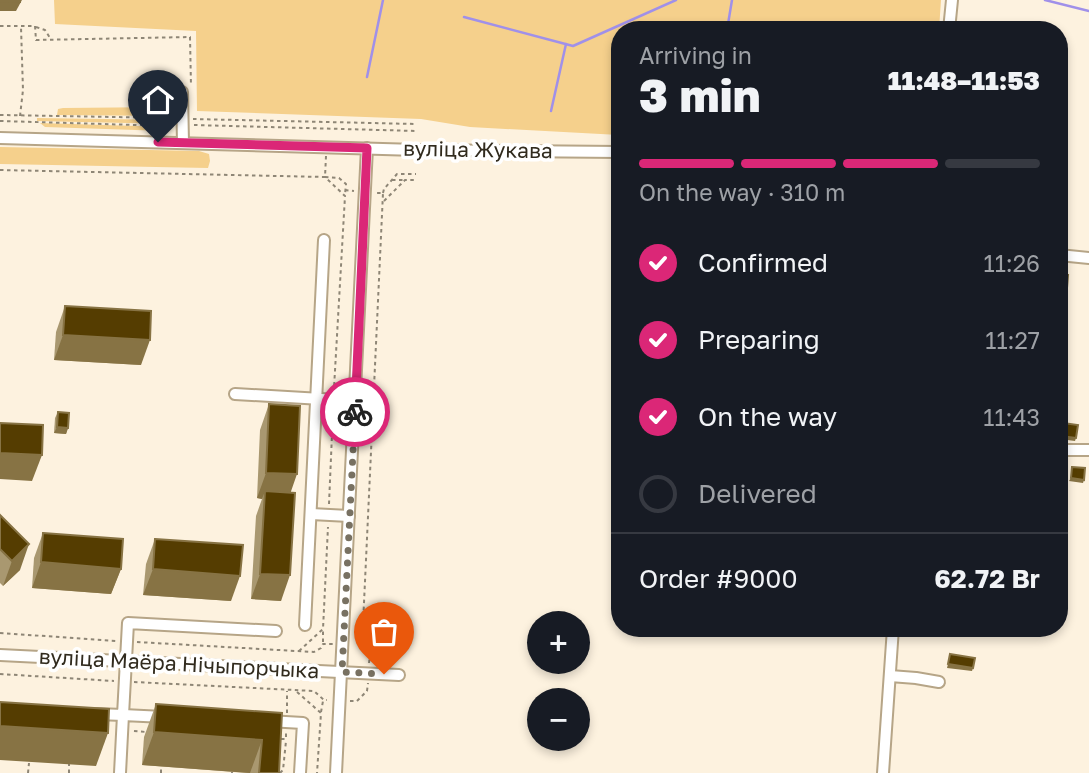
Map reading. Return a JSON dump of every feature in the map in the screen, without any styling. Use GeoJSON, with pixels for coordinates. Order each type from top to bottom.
{"type":"FeatureCollection","features":[{"type":"Feature","properties":{"kind":"street"},"geometry":{"type":"LineString","coordinates":[[950,21],[952,0]]}},
{"type":"Feature","properties":{"kind":"street"},"geometry":{"type":"LineString","coordinates":[[183,143],[187,94]]}},
{"type":"Feature","properties":{"kind":"street","name":"вуліца Жукава"},"geometry":{"type":"LineString","coordinates":[[0,138],[611,152]]}},
{"type":"Feature","properties":{"kind":"street"},"geometry":{"type":"LineString","coordinates":[[336,773],[367,148]]}},
{"type":"Feature","properties":{"kind":"street"},"geometry":{"type":"LineString","coordinates":[[305,625],[324,240]]}},
{"type":"Feature","properties":{"kind":"street"},"geometry":{"type":"LineString","coordinates":[[1068,257],[1089,258]]}},
{"type":"Feature","properties":{"kind":"street"},"geometry":{"type":"LineString","coordinates":[[235,394],[355,401]]}},
{"type":"Feature","properties":{"kind":"street"},"geometry":{"type":"LineString","coordinates":[[1068,450],[1089,450]]}},
{"type":"Feature","properties":{"kind":"street"},"geometry":{"type":"LineString","coordinates":[[311,514],[349,516]]}},
{"type":"Feature","properties":{"kind":"street"},"geometry":{"type":"LineString","coordinates":[[120,773],[128,622],[276,631]]}},
{"type":"Feature","properties":{"kind":"street"},"geometry":{"type":"LineString","coordinates":[[883,773],[892,637]]}},
{"type":"Feature","properties":{"kind":"street","name":"вуліца Маёра Нічыпорчыка"},"geometry":{"type":"LineString","coordinates":[[0,655],[399,675]]}},
{"type":"Feature","properties":{"kind":"street"},"geometry":{"type":"LineString","coordinates":[[890,676],[939,682]]}},
{"type":"Feature","properties":{"kind":"street"},"geometry":{"type":"LineString","coordinates":[[82,713],[178,718]]}},
{"type":"Feature","properties":{"kind":"street"},"geometry":{"type":"LineString","coordinates":[[259,721],[303,723],[300,773]]}},
{"type":"Feature","properties":{"kind":"path"},"geometry":{"type":"LineString","coordinates":[[0,26],[35,26],[45,30],[50,40]]}},
{"type":"Feature","properties":{"kind":"path"},"geometry":{"type":"LineString","coordinates":[[20,116],[23,90],[21,26]]}},
{"type":"Feature","properties":{"kind":"path"},"geometry":{"type":"LineString","coordinates":[[35,26],[36,40],[190,37],[187,94]]}},
{"type":"Feature","properties":{"kind":"path"},"geometry":{"type":"LineString","coordinates":[[0,115],[417,131]]}},
{"type":"Feature","properties":{"kind":"path"},"geometry":{"type":"LineString","coordinates":[[0,121],[416,124]]}},
{"type":"Feature","properties":{"kind":"path"},"geometry":{"type":"LineString","coordinates":[[327,128],[325,177],[345,196]]}},
{"type":"Feature","properties":{"kind":"path"},"geometry":{"type":"LineString","coordinates":[[0,170],[325,177],[338,178],[346,184],[321,648],[314,652],[0,633]]}},
{"type":"Feature","properties":{"kind":"path"},"geometry":{"type":"LineString","coordinates":[[363,631],[391,656],[370,655],[362,646],[383,193],[397,174],[416,174]]}},
{"type":"Feature","properties":{"kind":"path"},"geometry":{"type":"LineString","coordinates":[[392,180],[416,180]]}},
{"type":"Feature","properties":{"kind":"path"},"geometry":{"type":"LineString","coordinates":[[383,202],[405,180]]}},
{"type":"Feature","properties":{"kind":"path"},"geometry":{"type":"LineString","coordinates":[[345,190],[383,193]]}},
{"type":"Feature","properties":{"kind":"path"},"geometry":{"type":"LineString","coordinates":[[299,651],[323,629]]}},
{"type":"Feature","properties":{"kind":"path"},"geometry":{"type":"LineString","coordinates":[[323,644],[362,646]]}},
{"type":"Feature","properties":{"kind":"path"},"geometry":{"type":"LineString","coordinates":[[0,674],[314,691],[324,700],[357,701],[368,691],[370,655]]}},
{"type":"Feature","properties":{"kind":"path"},"geometry":{"type":"LineString","coordinates":[[280,773],[283,770],[286,739],[287,690]]}},
{"type":"Feature","properties":{"kind":"path"},"geometry":{"type":"LineString","coordinates":[[297,691],[321,713]]}},
{"type":"Feature","properties":{"kind":"path"},"geometry":{"type":"LineString","coordinates":[[317,773],[324,700]]}},
{"type":"Feature","properties":{"kind":"path"},"geometry":{"type":"LineString","coordinates":[[123,730],[149,732]]}},
{"type":"Feature","properties":{"kind":"path"},"geometry":{"type":"LineString","coordinates":[[275,739],[286,739]]}},
{"type":"Feature","properties":{"kind":"path"},"geometry":{"type":"LineString","coordinates":[[29,762],[29,773]]}},
{"type":"Feature","properties":{"kind":"path"},"geometry":{"type":"LineString","coordinates":[[69,765],[69,773]]}},
{"type":"Feature","properties":{"kind":"path"},"geometry":{"type":"LineString","coordinates":[[161,767],[161,773]]}},
{"type":"Feature","properties":{"kind":"shaded area"},"geometry":{"type":"Polygon","coordinates":[[[54,0],[941,0],[940,21],[611,21],[611,135],[470,127],[421,119],[197,111],[196,31],[55,24],[54,0]]]}},
{"type":"Feature","properties":{"kind":"shaded area"},"geometry":{"type":"Polygon","coordinates":[[[63,108],[171,109],[172,116],[57,115],[58,109],[63,108]]]}},
{"type":"Feature","properties":{"kind":"shaded area"},"geometry":{"type":"Polygon","coordinates":[[[37,118],[174,120],[173,124],[37,121],[37,118]]]}},
{"type":"Feature","properties":{"kind":"shaded area"},"geometry":{"type":"Polygon","coordinates":[[[40,123],[169,127],[166,131],[45,127],[40,123]]]}},
{"type":"Feature","properties":{"kind":"shaded area"},"geometry":{"type":"Polygon","coordinates":[[[0,147],[199,151],[209,154],[210,161],[208,168],[0,164],[0,147]]]}},
{"type":"Feature","properties":{"kind":"building"},"geometry":{"type":"Polygon","coordinates":[[[65,306],[151,311],[150,340],[63,335],[65,306]]]}},
{"type":"Feature","properties":{"kind":"building"},"geometry":{"type":"Polygon","coordinates":[[[269,404],[300,406],[297,474],[266,473],[269,404]]]}},
{"type":"Feature","properties":{"kind":"building"},"geometry":{"type":"Polygon","coordinates":[[[58,412],[69,413],[68,428],[57,427],[58,412]]]}},
{"type":"Feature","properties":{"kind":"building"},"geometry":{"type":"Polygon","coordinates":[[[0,423],[43,425],[42,455],[0,453],[0,423]]]}},
{"type":"Feature","properties":{"kind":"building"},"geometry":{"type":"Polygon","coordinates":[[[1068,424],[1078,425],[1076,438],[1068,437],[1068,424]]]}},
{"type":"Feature","properties":{"kind":"building"},"geometry":{"type":"Polygon","coordinates":[[[1072,467],[1085,468],[1084,480],[1071,478],[1072,467]]]}},
{"type":"Feature","properties":{"kind":"building"},"geometry":{"type":"Polygon","coordinates":[[[265,491],[295,493],[290,575],[260,574],[265,491]]]}},
{"type":"Feature","properties":{"kind":"building"},"geometry":{"type":"Polygon","coordinates":[[[0,515],[29,544],[12,561],[0,549],[0,515]]]}},
{"type":"Feature","properties":{"kind":"building"},"geometry":{"type":"Polygon","coordinates":[[[43,533],[123,539],[121,569],[41,562],[43,533]]]}},
{"type":"Feature","properties":{"kind":"building"},"geometry":{"type":"Polygon","coordinates":[[[155,539],[243,545],[240,576],[153,569],[155,539]]]}},
{"type":"Feature","properties":{"kind":"building"},"geometry":{"type":"Polygon","coordinates":[[[950,654],[975,658],[973,668],[948,664],[950,654]]]}},
{"type":"Feature","properties":{"kind":"building"},"geometry":{"type":"Polygon","coordinates":[[[0,702],[109,709],[108,733],[0,726],[0,702]]]}},
{"type":"Feature","properties":{"kind":"building"},"geometry":{"type":"Polygon","coordinates":[[[156,704],[282,713],[279,773],[259,773],[262,740],[154,732],[156,704]]]}},
{"type":"Feature","properties":{"kind":"waterway"},"geometry":{"type":"LineString","coordinates":[[367,77],[383,0]]}},
{"type":"Feature","properties":{"kind":"waterway"},"geometry":{"type":"LineString","coordinates":[[629,21],[676,0]]}},
{"type":"Feature","properties":{"kind":"waterway"},"geometry":{"type":"LineString","coordinates":[[728,21],[732,0]]}},
{"type":"Feature","properties":{"kind":"waterway"},"geometry":{"type":"LineString","coordinates":[[1045,0],[1089,11]]}},
{"type":"Feature","properties":{"kind":"waterway"},"geometry":{"type":"LineString","coordinates":[[464,17],[573,46],[611,29]]}},
{"type":"Feature","properties":{"kind":"waterway"},"geometry":{"type":"LineString","coordinates":[[551,111],[566,44]]}},
{"type":"Feature","properties":{"kind":"way so far"},"geometry":{"type":"LineString","coordinates":[[355,412],[342,672],[384,674]]}},
{"type":"Feature","properties":{"kind":"route"},"geometry":{"type":"LineString","coordinates":[[158,142],[367,148],[355,412]]}}]}
